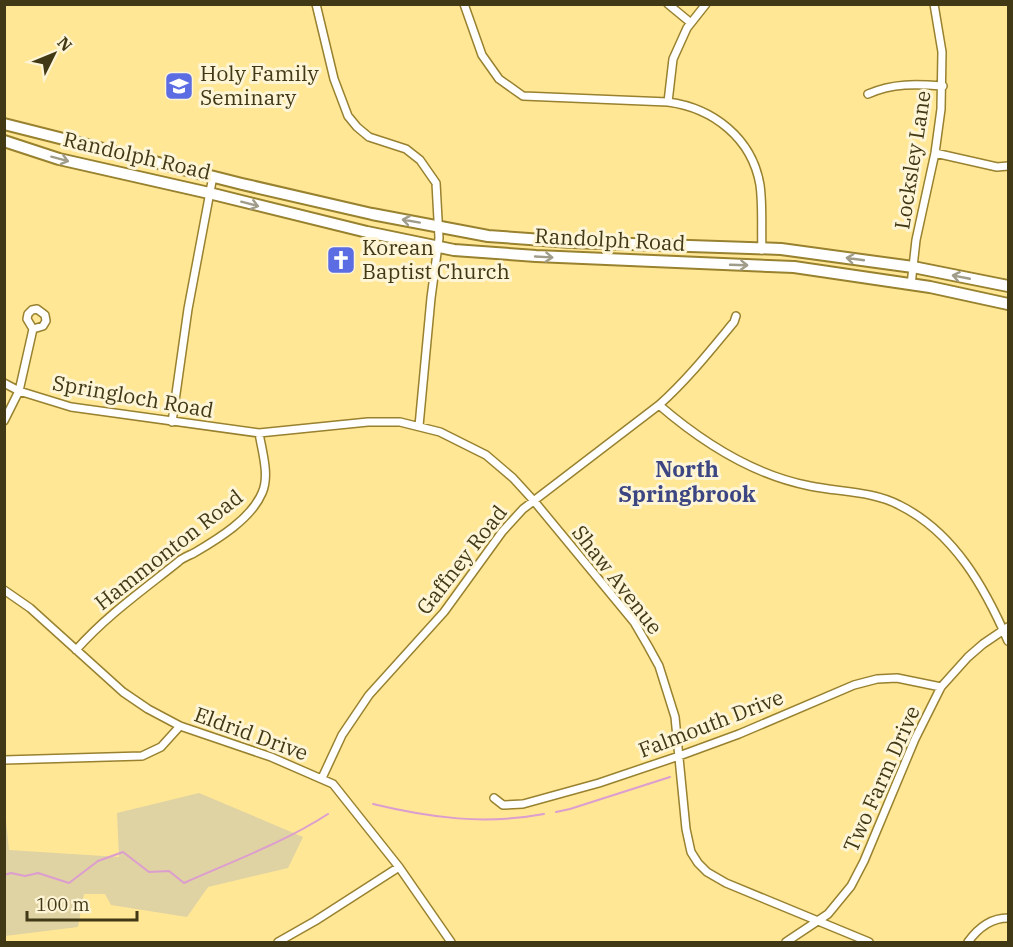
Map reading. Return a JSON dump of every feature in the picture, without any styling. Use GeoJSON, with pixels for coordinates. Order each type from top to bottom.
{"type":"FeatureCollection","features":[{"type":"Feature","properties":{"kind":"main road","name":"Randolph Road"},"geometry":{"type":"LineString","coordinates":[[4,124],[372,214],[488,236],[534,240],[781,249],[913,267],[1008,286]]}},
{"type":"Feature","properties":{"kind":"main road","name":"Randolph Road"},"geometry":{"type":"LineString","coordinates":[[4,141],[58,159],[209,193],[357,230],[454,250],[536,256],[794,267],[911,285],[1008,304]]}},
{"type":"Feature","properties":{"kind":"street"},"geometry":{"type":"LineString","coordinates":[[316,4],[334,79],[348,116],[369,136],[406,150],[420,160],[436,183],[438,246],[419,426]]}},
{"type":"Feature","properties":{"kind":"street"},"geometry":{"type":"LineString","coordinates":[[464,4],[482,56],[500,79],[523,96],[668,102],[684,104],[719,119],[747,148],[760,186],[762,250]]}},
{"type":"Feature","properties":{"kind":"street"},"geometry":{"type":"LineString","coordinates":[[668,4],[691,23]]}},
{"type":"Feature","properties":{"kind":"street"},"geometry":{"type":"LineString","coordinates":[[668,102],[673,59],[687,28],[706,4]]}},
{"type":"Feature","properties":{"kind":"street","name":"Locksley Lane"},"geometry":{"type":"LineString","coordinates":[[911,285],[916,240],[935,153],[943,86],[942,52],[934,4]]}},
{"type":"Feature","properties":{"kind":"street"},"geometry":{"type":"LineString","coordinates":[[868,94],[884,86],[896,84],[943,86]]}},
{"type":"Feature","properties":{"kind":"street"},"geometry":{"type":"LineString","coordinates":[[935,153],[997,167],[1008,166]]}},
{"type":"Feature","properties":{"kind":"street"},"geometry":{"type":"LineString","coordinates":[[172,422],[188,309],[213,176]]}},
{"type":"Feature","properties":{"kind":"street","name":"Gaffney Road"},"geometry":{"type":"LineString","coordinates":[[322,778],[342,735],[369,695],[444,612],[502,532],[523,509],[659,405],[680,386],[734,322],[736,316]]}},
{"type":"Feature","properties":{"kind":"street"},"geometry":{"type":"LineString","coordinates":[[4,421],[19,391],[33,329]]}},
{"type":"Feature","properties":{"kind":"street","name":"Springloch Road"},"geometry":{"type":"LineString","coordinates":[[4,383],[19,391],[71,406],[259,433]]}},
{"type":"Feature","properties":{"kind":"street"},"geometry":{"type":"LineString","coordinates":[[659,405],[692,433],[746,465],[808,486],[883,498],[925,521],[973,571],[1006,629],[1008,641]]}},
{"type":"Feature","properties":{"kind":"street","name":"Shaw Avenue"},"geometry":{"type":"LineString","coordinates":[[259,433],[368,422],[400,422],[440,432],[486,455],[513,478],[534,501],[634,622],[659,666],[671,702],[686,829],[691,852],[698,863],[708,873],[726,883],[869,942]]}},
{"type":"Feature","properties":{"kind":"street","name":"Hammonton Road"},"geometry":{"type":"LineString","coordinates":[[76,650],[121,606],[165,574],[179,560],[226,531],[255,505],[266,482],[259,433]]}},
{"type":"Feature","properties":{"kind":"street","name":"Eldrid Drive"},"geometry":{"type":"LineString","coordinates":[[4,590],[30,608],[123,692],[148,709],[180,726],[271,757],[333,784],[399,867],[450,942]]}},
{"type":"Feature","properties":{"kind":"street","name":"Two Farm Drive"},"geometry":{"type":"LineString","coordinates":[[786,942],[828,914],[851,886],[864,861],[915,739],[942,687],[968,657],[1006,629]]}},
{"type":"Feature","properties":{"kind":"street","name":"Falmouth Drive"},"geometry":{"type":"LineString","coordinates":[[494,798],[503,805],[524,804],[598,783],[739,734],[854,685],[876,679],[897,678],[942,687]]}},
{"type":"Feature","properties":{"kind":"street"},"geometry":{"type":"LineString","coordinates":[[4,760],[142,756],[161,747],[180,726]]}},
{"type":"Feature","properties":{"kind":"street"},"geometry":{"type":"LineString","coordinates":[[278,942],[399,867]]}},
{"type":"Feature","properties":{"kind":"street"},"geometry":{"type":"LineString","coordinates":[[968,942],[981,927],[993,920],[1008,918]]}},
{"type":"Feature","properties":{"kind":"shaded area"},"geometry":{"type":"Polygon","coordinates":[[[199,793],[303,837],[288,868],[208,887],[187,917],[111,905],[105,894],[84,894],[78,927],[5,936],[5,821],[9,850],[119,857],[117,813],[199,793]]]}},
{"type":"Feature","properties":{"kind":"waterway"},"geometry":{"type":"LineString","coordinates":[[556,812],[670,777]]}},
{"type":"Feature","properties":{"kind":"waterway"},"geometry":{"type":"LineString","coordinates":[[373,804],[416,813],[458,818],[500,819],[544,814]]}},
{"type":"Feature","properties":{"kind":"waterway"},"geometry":{"type":"LineString","coordinates":[[4,875],[11,873],[25,876],[38,873],[69,883],[98,861],[123,852],[149,872],[169,871],[184,883],[276,843],[328,814]]}},
{"type":"Feature","properties":{"kind":"place","name":"Holy Family Seminary"},"geometry":{"type":"Point","coordinates":[179,86]}},
{"type":"Feature","properties":{"kind":"place","name":"Korean Baptist Church"},"geometry":{"type":"Point","coordinates":[341,260]}},
{"type":"Feature","properties":{"kind":"district","name":"North Springbrook"},"geometry":{"type":"Point","coordinates":[687,482]}}]}
